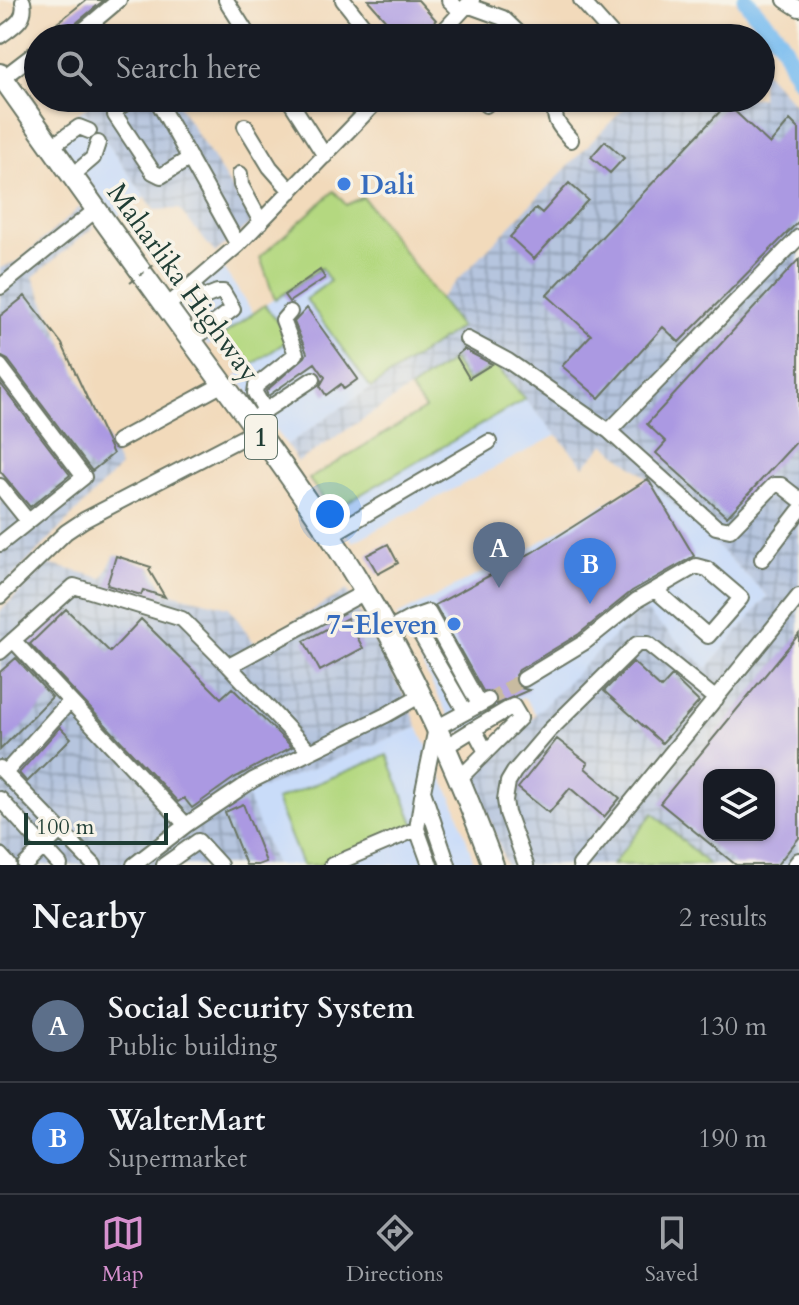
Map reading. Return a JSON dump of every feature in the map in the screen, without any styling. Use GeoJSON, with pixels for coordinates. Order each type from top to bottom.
{"type":"FeatureCollection","features":[{"type":"Feature","properties":{"kind":"highway","name":"Maharlika Highway"},"geometry":{"type":"LineString","coordinates":[[1,77],[24,108]]}},
{"type":"Feature","properties":{"kind":"highway","name":"Maharlika Highway"},"geometry":{"type":"LineString","coordinates":[[27,112],[223,384],[257,420],[365,592],[421,695],[493,865]]}},
{"type":"Feature","properties":{"kind":"street"},"geometry":{"type":"LineString","coordinates":[[91,24],[119,0]]}},
{"type":"Feature","properties":{"kind":"street"},"geometry":{"type":"LineString","coordinates":[[226,0],[241,24]]}},
{"type":"Feature","properties":{"kind":"street"},"geometry":{"type":"LineString","coordinates":[[343,0],[362,24]]}},
{"type":"Feature","properties":{"kind":"street"},"geometry":{"type":"LineString","coordinates":[[449,0],[503,18],[509,24]]}},
{"type":"Feature","properties":{"kind":"street"},"geometry":{"type":"LineString","coordinates":[[581,0],[602,24]]}},
{"type":"Feature","properties":{"kind":"street"},"geometry":{"type":"LineString","coordinates":[[785,0],[799,9]]}},
{"type":"Feature","properties":{"kind":"street"},"geometry":{"type":"LineString","coordinates":[[0,36],[22,18],[25,13],[23,2]]}},
{"type":"Feature","properties":{"kind":"street"},"geometry":{"type":"LineString","coordinates":[[450,24],[467,6]]}},
{"type":"Feature","properties":{"kind":"street"},"geometry":{"type":"LineString","coordinates":[[1,77],[24,61]]}},
{"type":"Feature","properties":{"kind":"street"},"geometry":{"type":"LineString","coordinates":[[116,112],[115,115],[153,172],[161,176],[190,158]]}},
{"type":"Feature","properties":{"kind":"street"},"geometry":{"type":"LineString","coordinates":[[164,112],[238,245]]}},
{"type":"Feature","properties":{"kind":"street"},"geometry":{"type":"LineString","coordinates":[[293,112],[323,158]]}},
{"type":"Feature","properties":{"kind":"street"},"geometry":{"type":"LineString","coordinates":[[166,307],[238,245],[367,112]]}},
{"type":"Feature","properties":{"kind":"street"},"geometry":{"type":"LineString","coordinates":[[554,112],[555,119],[571,140]]}},
{"type":"Feature","properties":{"kind":"street"},"geometry":{"type":"LineString","coordinates":[[245,126],[270,167],[291,191]]}},
{"type":"Feature","properties":{"kind":"street"},"geometry":{"type":"LineString","coordinates":[[52,146],[79,127],[93,137],[93,158],[73,175]]}},
{"type":"Feature","properties":{"kind":"street"},"geometry":{"type":"LineString","coordinates":[[240,174],[243,189],[261,222]]}},
{"type":"Feature","properties":{"kind":"street"},"geometry":{"type":"LineString","coordinates":[[0,287],[97,209]]}},
{"type":"Feature","properties":{"kind":"street"},"geometry":{"type":"LineString","coordinates":[[609,431],[799,237]]}},
{"type":"Feature","properties":{"kind":"street"},"geometry":{"type":"LineString","coordinates":[[191,341],[233,309],[223,292],[202,298],[193,286]]}},
{"type":"Feature","properties":{"kind":"street"},"geometry":{"type":"LineString","coordinates":[[257,420],[256,386],[296,354],[283,320],[290,312]]}},
{"type":"Feature","properties":{"kind":"street"},"geometry":{"type":"LineString","coordinates":[[467,339],[508,361],[609,431],[722,529],[730,530],[735,526],[774,485],[781,485],[799,499]]}},
{"type":"Feature","properties":{"kind":"street"},"geometry":{"type":"LineString","coordinates":[[0,366],[84,477],[0,544]]}},
{"type":"Feature","properties":{"kind":"street"},"geometry":{"type":"LineString","coordinates":[[0,596],[58,538],[257,420],[313,379]]}},
{"type":"Feature","properties":{"kind":"street"},"geometry":{"type":"LineString","coordinates":[[118,441],[223,384]]}},
{"type":"Feature","properties":{"kind":"street"},"geometry":{"type":"LineString","coordinates":[[329,536],[489,442]]}},
{"type":"Feature","properties":{"kind":"street"},"geometry":{"type":"LineString","coordinates":[[0,486],[28,521]]}},
{"type":"Feature","properties":{"kind":"street"},"geometry":{"type":"LineString","coordinates":[[762,559],[799,511]]}},
{"type":"Feature","properties":{"kind":"street"},"geometry":{"type":"LineString","coordinates":[[524,679],[564,656],[637,600],[696,566],[707,569],[741,598],[708,636],[655,590]]}},
{"type":"Feature","properties":{"kind":"street"},"geometry":{"type":"LineString","coordinates":[[0,652],[74,586],[182,619],[310,752]]}},
{"type":"Feature","properties":{"kind":"street"},"geometry":{"type":"LineString","coordinates":[[229,666],[365,592]]}},
{"type":"Feature","properties":{"kind":"street"},"geometry":{"type":"LineString","coordinates":[[580,865],[799,596]]}},
{"type":"Feature","properties":{"kind":"street"},"geometry":{"type":"LineString","coordinates":[[387,631],[411,618],[477,705],[440,737],[423,791],[417,829],[430,865]]}},
{"type":"Feature","properties":{"kind":"street"},"geometry":{"type":"LineString","coordinates":[[13,640],[186,825]]}},
{"type":"Feature","properties":{"kind":"street"},"geometry":{"type":"LineString","coordinates":[[526,865],[507,813],[505,800],[508,782],[549,731],[637,644],[648,644],[716,699]]}},
{"type":"Feature","properties":{"kind":"street"},"geometry":{"type":"LineString","coordinates":[[134,865],[253,780],[421,695]]}},
{"type":"Feature","properties":{"kind":"street"},"geometry":{"type":"LineString","coordinates":[[70,701],[2,770],[94,865]]}},
{"type":"Feature","properties":{"kind":"street"},"geometry":{"type":"LineString","coordinates":[[440,737],[474,729],[513,706],[520,718],[459,779]]}},
{"type":"Feature","properties":{"kind":"street"},"geometry":{"type":"LineString","coordinates":[[474,729],[486,752]]}},
{"type":"Feature","properties":{"kind":"street"},"geometry":{"type":"LineString","coordinates":[[423,791],[448,865]]}},
{"type":"Feature","properties":{"kind":"street"},"geometry":{"type":"LineString","coordinates":[[0,799],[60,865]]}},
{"type":"Feature","properties":{"kind":"street"},"geometry":{"type":"LineString","coordinates":[[332,865],[417,829]]}},
{"type":"Feature","properties":{"kind":"street"},"geometry":{"type":"LineString","coordinates":[[25,865],[60,831]]}},
{"type":"Feature","properties":{"kind":"street"},"geometry":{"type":"LineString","coordinates":[[154,851],[165,865],[198,841],[220,865]]}},
{"type":"Feature","properties":{"kind":"street"},"geometry":{"type":"LineString","coordinates":[[0,855],[9,865]]}},
{"type":"Feature","properties":{"kind":"path"},"geometry":{"type":"LineString","coordinates":[[130,283],[155,264]]}},
{"type":"Feature","properties":{"kind":"shaded area"},"geometry":{"type":"Polygon","coordinates":[[[775,82],[799,109],[799,865],[506,865],[474,776],[642,608],[707,669],[768,596],[648,479],[605,444],[584,466],[495,365],[466,382],[453,360],[298,462],[287,445],[460,327],[439,299],[620,112],[775,112],[775,82]]]}},
{"type":"Feature","properties":{"kind":"shaded area"},"geometry":{"type":"Polygon","coordinates":[[[80,112],[86,112],[145,197],[115,218],[54,132],[80,112]]]}},
{"type":"Feature","properties":{"kind":"shaded area"},"geometry":{"type":"Polygon","coordinates":[[[86,112],[183,112],[253,221],[215,253],[179,209],[154,210],[86,112]]]}},
{"type":"Feature","properties":{"kind":"shaded area"},"geometry":{"type":"Polygon","coordinates":[[[80,207],[94,227],[33,277],[120,467],[0,590],[0,268],[20,260],[80,207]]]}},
{"type":"Feature","properties":{"kind":"shaded area"},"geometry":{"type":"Polygon","coordinates":[[[221,265],[254,314],[208,346],[178,305],[221,265]]]}},
{"type":"Feature","properties":{"kind":"shaded area"},"geometry":{"type":"Polygon","coordinates":[[[321,268],[331,281],[306,299],[371,388],[287,445],[236,376],[289,339],[265,305],[321,268]]]}},
{"type":"Feature","properties":{"kind":"shaded area"},"geometry":{"type":"Polygon","coordinates":[[[525,399],[557,435],[353,542],[332,511],[525,399]]]}},
{"type":"Feature","properties":{"kind":"shaded area"},"geometry":{"type":"Polygon","coordinates":[[[648,479],[768,596],[707,669],[642,609],[537,716],[524,697],[458,735],[397,616],[528,549],[648,479]]]}},
{"type":"Feature","properties":{"kind":"shaded area"},"geometry":{"type":"Polygon","coordinates":[[[115,554],[151,567],[166,592],[229,607],[255,644],[347,590],[408,702],[418,727],[246,794],[275,865],[0,865],[0,611],[48,564],[103,578],[115,554]]]}},
{"type":"Feature","properties":{"kind":"shaded area"},"geometry":{"type":"Polygon","coordinates":[[[418,727],[455,804],[475,865],[275,865],[245,794],[418,727]]]}},
{"type":"Feature","properties":{"kind":"green space"},"geometry":{"type":"Polygon","coordinates":[[[334,191],[346,205],[363,197],[460,327],[371,388],[306,299],[330,281],[321,268],[275,300],[260,257],[334,191]]]}},
{"type":"Feature","properties":{"kind":"green space"},"geometry":{"type":"Polygon","coordinates":[[[265,305],[290,339],[243,371],[219,338],[265,305]]]}},
{"type":"Feature","properties":{"kind":"green space"},"geometry":{"type":"Polygon","coordinates":[[[453,360],[467,382],[495,365],[525,399],[332,511],[309,479],[425,409],[410,389],[453,360]]]}},
{"type":"Feature","properties":{"kind":"green space"},"geometry":{"type":"Polygon","coordinates":[[[387,755],[415,826],[319,865],[302,865],[276,800],[387,755]]]}},
{"type":"Feature","properties":{"kind":"green space"},"geometry":{"type":"Polygon","coordinates":[[[653,813],[709,865],[612,865],[653,813]]]}},
{"type":"Feature","properties":{"kind":"building"},"geometry":{"type":"Polygon","coordinates":[[[86,0],[104,0],[75,24],[56,24],[86,0]]]}},
{"type":"Feature","properties":{"kind":"building"},"geometry":{"type":"Polygon","coordinates":[[[368,0],[418,0],[436,20],[431,24],[389,24],[368,0]]]}},
{"type":"Feature","properties":{"kind":"building"},"geometry":{"type":"Polygon","coordinates":[[[719,112],[736,112],[770,144],[790,120],[799,129],[799,221],[679,342],[663,327],[599,398],[562,366],[591,335],[547,295],[719,112]]]}},
{"type":"Feature","properties":{"kind":"building"},"geometry":{"type":"Polygon","coordinates":[[[605,141],[624,158],[610,173],[591,157],[605,141]]]}},
{"type":"Feature","properties":{"kind":"building"},"geometry":{"type":"Polygon","coordinates":[[[569,183],[588,200],[534,259],[510,237],[536,208],[542,213],[569,183]]]}},
{"type":"Feature","properties":{"kind":"building"},"geometry":{"type":"Polygon","coordinates":[[[799,259],[799,439],[727,517],[656,453],[666,442],[647,424],[799,259]]]}},
{"type":"Feature","properties":{"kind":"building"},"geometry":{"type":"Polygon","coordinates":[[[320,270],[325,278],[289,302],[284,295],[320,270]]]}},
{"type":"Feature","properties":{"kind":"building"},"geometry":{"type":"Polygon","coordinates":[[[25,296],[62,344],[113,454],[92,471],[8,360],[0,356],[0,316],[25,296]]]}},
{"type":"Feature","properties":{"kind":"building"},"geometry":{"type":"Polygon","coordinates":[[[307,308],[358,379],[344,389],[341,384],[326,395],[320,386],[325,377],[315,363],[268,396],[266,391],[307,353],[294,322],[307,308]]]}},
{"type":"Feature","properties":{"kind":"building"},"geometry":{"type":"Polygon","coordinates":[[[464,349],[492,364],[469,378],[456,356],[464,349]]]}},
{"type":"Feature","properties":{"kind":"building"},"geometry":{"type":"Polygon","coordinates":[[[0,383],[70,475],[30,507],[0,471],[0,383]]]}},
{"type":"Feature","properties":{"kind":"building"},"geometry":{"type":"Polygon","coordinates":[[[648,479],[694,556],[632,591],[579,634],[519,670],[515,683],[529,690],[497,704],[494,692],[483,691],[435,605],[533,552],[648,479]]]}},
{"type":"Feature","properties":{"kind":"building"},"geometry":{"type":"Polygon","coordinates":[[[388,544],[398,563],[378,574],[367,555],[388,544]]]}},
{"type":"Feature","properties":{"kind":"building"},"geometry":{"type":"Polygon","coordinates":[[[116,556],[151,567],[149,570],[165,597],[143,590],[141,595],[107,585],[116,556]]]}},
{"type":"Feature","properties":{"kind":"building"},"geometry":{"type":"Polygon","coordinates":[[[66,609],[110,652],[141,619],[221,698],[232,688],[292,747],[234,778],[192,808],[184,798],[178,802],[30,644],[66,609]]]}},
{"type":"Feature","properties":{"kind":"building"},"geometry":{"type":"Polygon","coordinates":[[[347,618],[363,648],[320,671],[304,641],[347,618]]]}},
{"type":"Feature","properties":{"kind":"building"},"geometry":{"type":"Polygon","coordinates":[[[799,634],[799,838],[777,865],[736,865],[707,841],[775,841],[775,769],[703,769],[703,838],[660,803],[799,634]]]}},
{"type":"Feature","properties":{"kind":"building"},"geometry":{"type":"Polygon","coordinates":[[[16,658],[52,697],[0,750],[0,672],[16,658]]]}},
{"type":"Feature","properties":{"kind":"building"},"geometry":{"type":"Polygon","coordinates":[[[633,662],[661,688],[672,676],[699,702],[662,743],[604,691],[633,662]]]}},
{"type":"Feature","properties":{"kind":"building"},"geometry":{"type":"Polygon","coordinates":[[[60,727],[71,738],[27,782],[19,773],[60,727]]]}},
{"type":"Feature","properties":{"kind":"building"},"geometry":{"type":"Polygon","coordinates":[[[557,739],[588,763],[585,768],[620,798],[604,817],[570,788],[549,813],[518,788],[557,739]]]}},
{"type":"Feature","properties":{"kind":"building"},"geometry":{"type":"Polygon","coordinates":[[[243,804],[266,862],[258,865],[246,865],[225,812],[243,804]]]}},
{"type":"Feature","properties":{"kind":"waterway"},"geometry":{"type":"LineString","coordinates":[[746,0],[766,24]]}},
{"type":"Feature","properties":{"kind":"waterway"},"geometry":{"type":"LineString","coordinates":[[775,34],[799,79]]}},
{"type":"Feature","properties":{"kind":"tunnel"},"geometry":{"type":"LineString","coordinates":[[488,700],[524,679]]}},
{"type":"Feature","properties":{"kind":"place","name":"Dali"},"geometry":{"type":"Point","coordinates":[344,184]}},
{"type":"Feature","properties":{"kind":"place","name":"Social Security System"},"geometry":{"type":"Point","coordinates":[499,588]}},
{"type":"Feature","properties":{"kind":"place","name":"WalterMart"},"geometry":{"type":"Point","coordinates":[590,604]}},
{"type":"Feature","properties":{"kind":"place","name":"7-Eleven"},"geometry":{"type":"Point","coordinates":[454,624]}}]}
